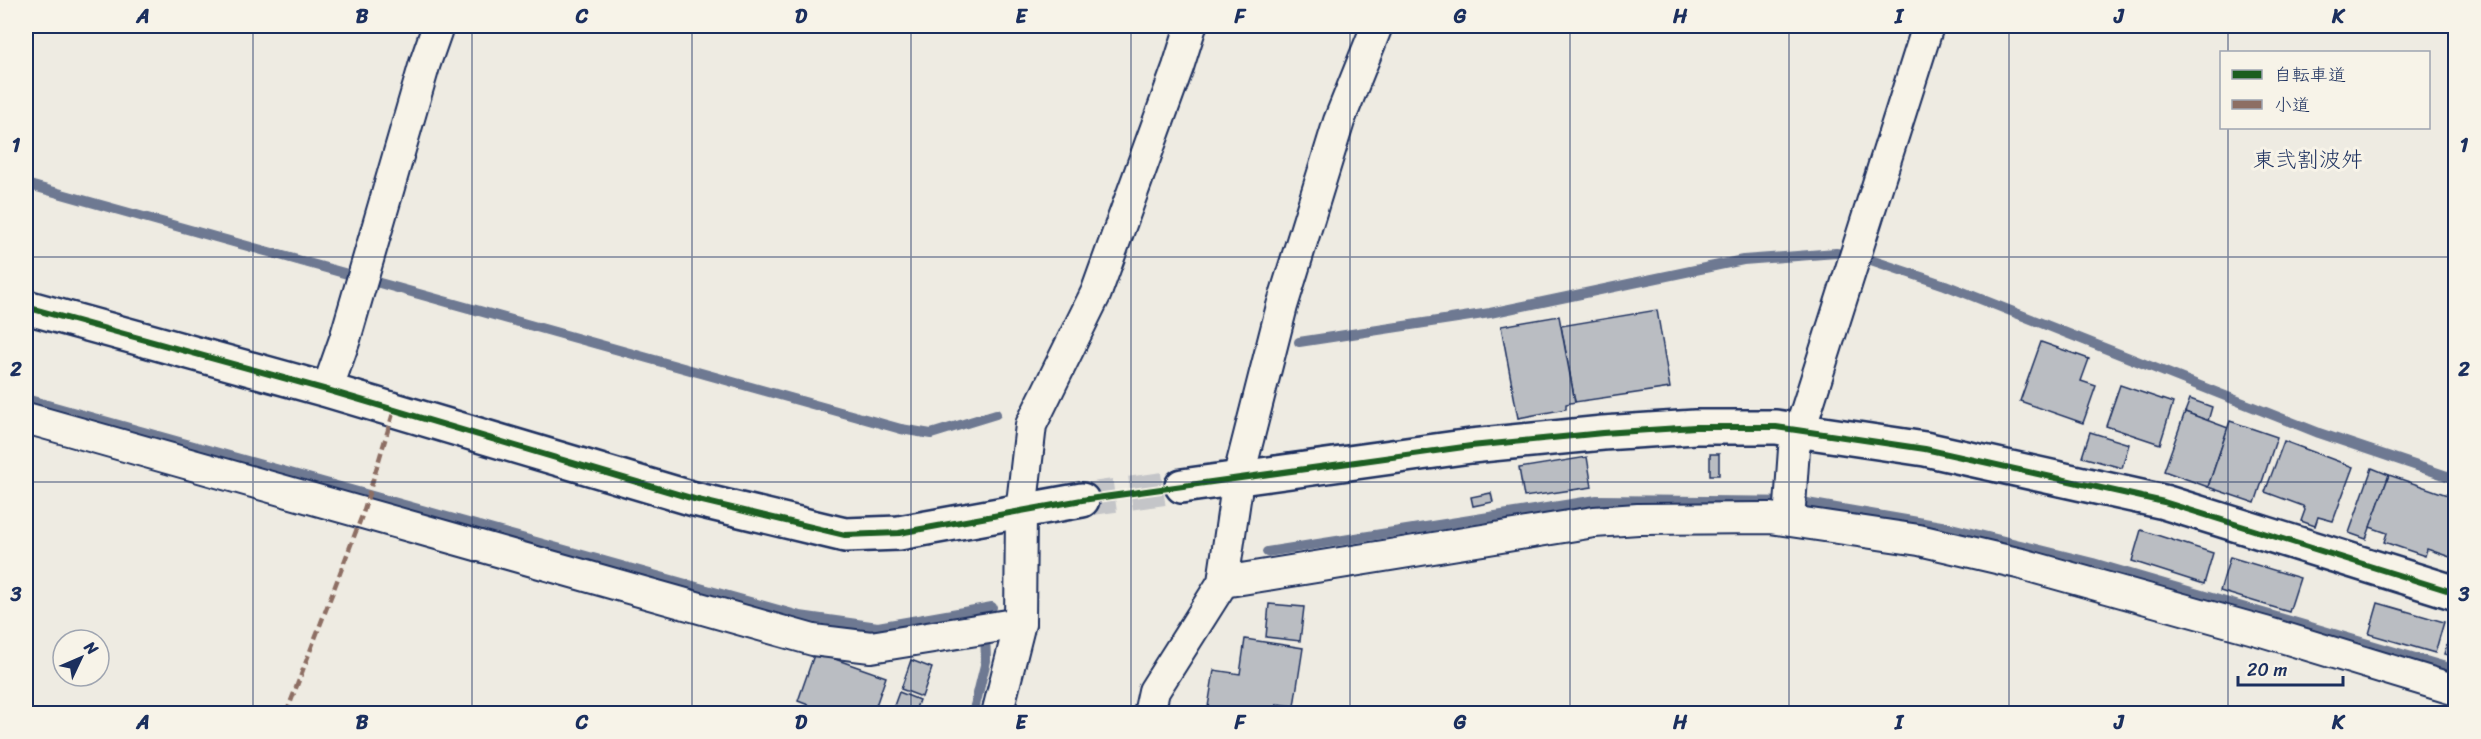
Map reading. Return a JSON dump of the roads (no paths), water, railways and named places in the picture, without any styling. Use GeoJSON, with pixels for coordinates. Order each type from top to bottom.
{"type":"FeatureCollection","features":[{"type":"Feature","properties":{"kind":"street"},"geometry":{"type":"LineString","coordinates":[[327,390],[438,26]]}},
{"type":"Feature","properties":{"kind":"street"},"geometry":{"type":"LineString","coordinates":[[997,714],[997,627],[1021,512],[1031,425],[1096,293],[1191,26]]}},
{"type":"Feature","properties":{"kind":"street"},"geometry":{"type":"LineString","coordinates":[[1149,714],[1154,691],[1223,582],[1238,479],[1292,274],[1339,121],[1377,26]]}},
{"type":"Feature","properties":{"kind":"street"},"geometry":{"type":"LineString","coordinates":[[1790,507],[1794,448],[1928,26]]}},
{"type":"Feature","properties":{"kind":"street"},"geometry":{"type":"LineString","coordinates":[[26,308],[327,390],[694,499],[845,535],[899,533],[1082,500]]}},
{"type":"Feature","properties":{"kind":"street"},"geometry":{"type":"LineString","coordinates":[[26,418],[813,640],[871,647],[997,627]]}},
{"type":"Feature","properties":{"kind":"street"},"geometry":{"type":"LineString","coordinates":[[1182,486],[1471,446],[1603,432],[1695,427],[1776,427],[1925,449],[2164,502],[2456,594]]}},
{"type":"Feature","properties":{"kind":"street"},"geometry":{"type":"LineString","coordinates":[[1223,582],[1594,522],[1638,519],[1746,518],[1790,507],[2022,564],[2265,632],[2456,690]]}},
{"type":"Feature","properties":{"kind":"waterway"},"geometry":{"type":"LineString","coordinates":[[26,184],[901,429],[931,434],[996,414]]}},
{"type":"Feature","properties":{"kind":"waterway"},"geometry":{"type":"LineString","coordinates":[[1299,342],[1490,313],[1743,260],[1836,253],[1868,259],[1945,285],[2319,433],[2456,479]]}},
{"type":"Feature","properties":{"kind":"waterway"},"geometry":{"type":"LineString","coordinates":[[26,399],[800,616],[878,627],[992,607]]}},
{"type":"Feature","properties":{"kind":"waterway"},"geometry":{"type":"LineString","coordinates":[[1267,552],[1597,500],[1801,502],[1947,527],[2093,563],[2456,670]]}},
{"type":"Feature","properties":{"kind":"waterway"},"geometry":{"type":"LineString","coordinates":[[973,714],[986,661],[985,631]]}},
{"type":"Feature","properties":{"kind":"tunnel"},"geometry":{"type":"LineString","coordinates":[[1082,500],[1182,486]]}},
{"type":"Feature","properties":{"kind":"district","name":"東弐割波舛"},"geometry":{"type":"Point","coordinates":[2308,159]}}]}
